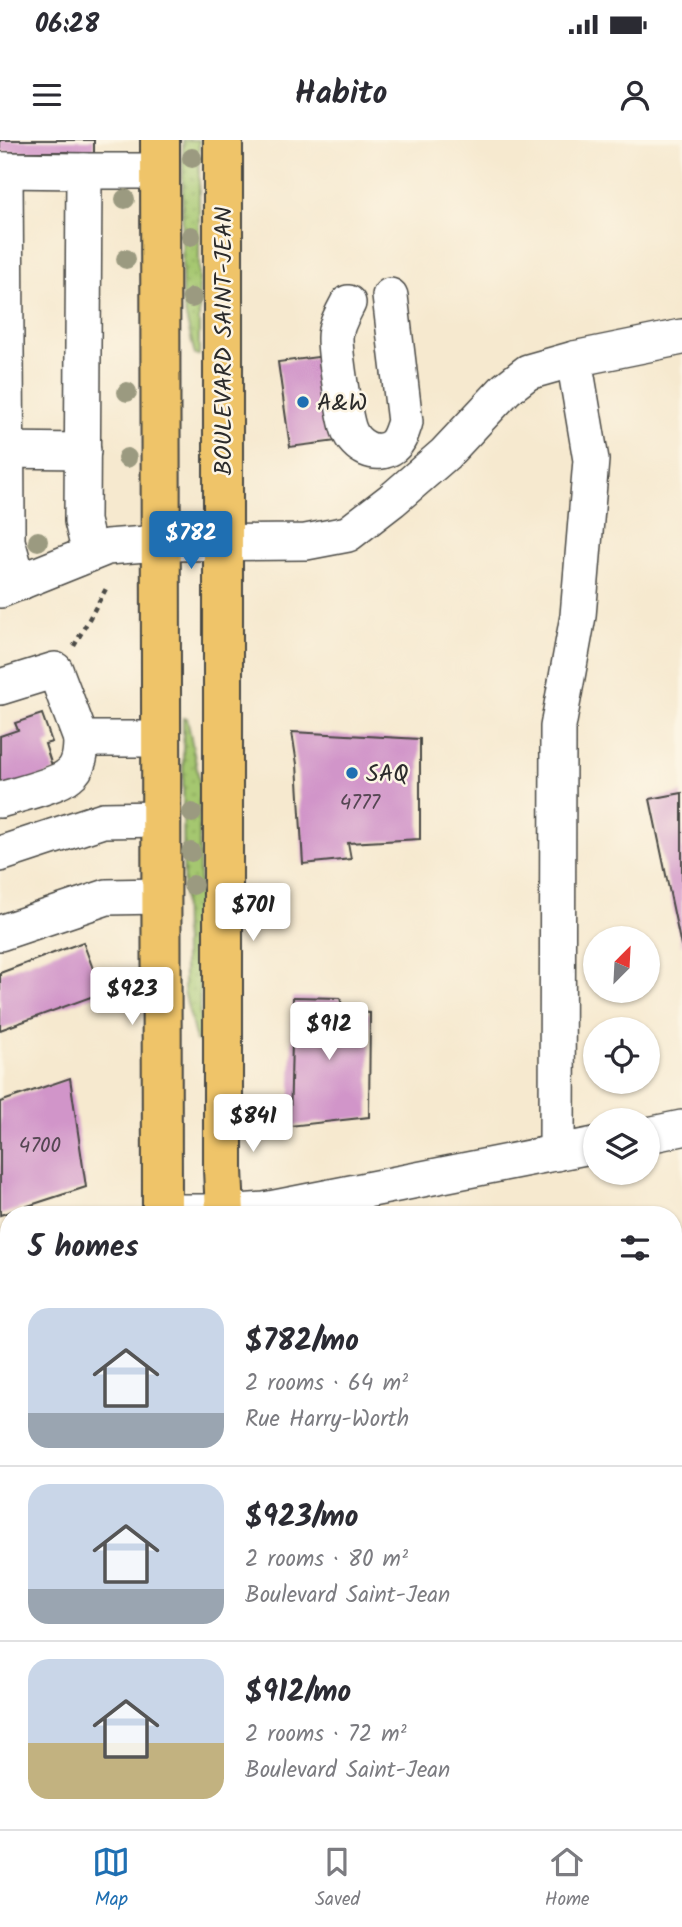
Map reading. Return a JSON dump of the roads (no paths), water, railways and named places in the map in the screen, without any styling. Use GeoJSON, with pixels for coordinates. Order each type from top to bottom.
{"type":"FeatureCollection","features":[{"type":"Feature","properties":{"kind":"main road","name":"BOULEVARD SAINT-JEAN"},"geometry":{"type":"LineString","coordinates":[[223,140],[225,1206]]}},
{"type":"Feature","properties":{"kind":"main road"},"geometry":{"type":"LineString","coordinates":[[160,156],[162,1206]]}},
{"type":"Feature","properties":{"kind":"street"},"geometry":{"type":"LineString","coordinates":[[160,156],[3,170],[3,450],[9,586],[107,547],[159,542],[306,542],[348,534],[445,454],[506,389],[528,372],[574,359],[682,337]]}},
{"type":"Feature","properties":{"kind":"street"},"geometry":{"type":"LineString","coordinates":[[90,553],[82,521],[83,451],[97,161]]}},
{"type":"Feature","properties":{"kind":"street"},"geometry":{"type":"LineString","coordinates":[[348,303],[335,336],[348,428],[358,444],[370,450],[382,451],[393,446],[405,422],[390,296]]}},
{"type":"Feature","properties":{"kind":"street"},"geometry":{"type":"LineString","coordinates":[[557,1153],[558,727],[578,616],[591,460],[574,359]]}},
{"type":"Feature","properties":{"kind":"street"},"geometry":{"type":"LineString","coordinates":[[3,450],[83,451]]}},
{"type":"Feature","properties":{"kind":"street"},"geometry":{"type":"LineString","coordinates":[[0,687],[55,670],[81,739],[76,768],[66,778],[0,800]]}},
{"type":"Feature","properties":{"kind":"street"},"geometry":{"type":"LineString","coordinates":[[81,739],[162,739]]}},
{"type":"Feature","properties":{"kind":"street"},"geometry":{"type":"LineString","coordinates":[[0,854],[103,820],[161,819]]}},
{"type":"Feature","properties":{"kind":"street"},"geometry":{"type":"LineString","coordinates":[[0,933],[107,897],[161,896]]}},
{"type":"Feature","properties":{"kind":"street"},"geometry":{"type":"LineString","coordinates":[[660,1133],[682,1128]]}},
{"type":"Feature","properties":{"kind":"street"},"geometry":{"type":"LineString","coordinates":[[285,1206],[583,1148]]}},
{"type":"Feature","properties":{"kind":"place","name":"A&W"},"geometry":{"type":"Point","coordinates":[303,402]}},
{"type":"Feature","properties":{"kind":"place","name":"SAQ"},"geometry":{"type":"Point","coordinates":[352,773]}}]}
